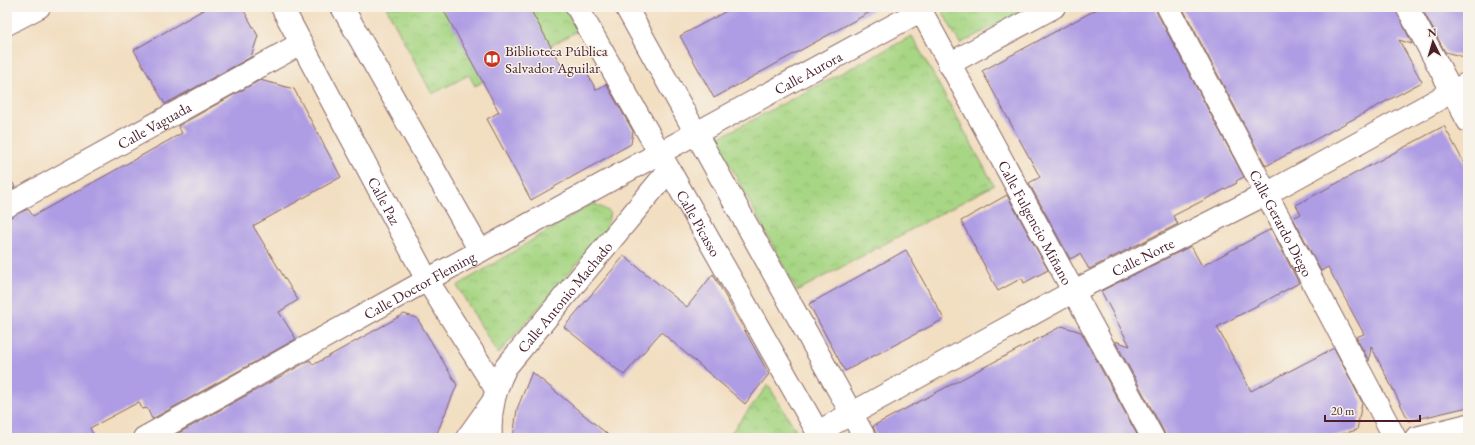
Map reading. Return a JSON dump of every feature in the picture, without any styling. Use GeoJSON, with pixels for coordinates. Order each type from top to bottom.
{"type":"FeatureCollection","features":[{"type":"Feature","properties":{"kind":"street"},"geometry":{"type":"LineString","coordinates":[[7,24],[39,7]]}},
{"type":"Feature","properties":{"kind":"street","name":"Calle Paz"},"geometry":{"type":"LineString","coordinates":[[282,7],[300,44],[427,280],[494,396]]}},
{"type":"Feature","properties":{"kind":"street"},"geometry":{"type":"LineString","coordinates":[[342,7],[480,251]]}},
{"type":"Feature","properties":{"kind":"street","name":"Calle Picasso"},"geometry":{"type":"LineString","coordinates":[[577,7],[820,435]]}},
{"type":"Feature","properties":{"kind":"street"},"geometry":{"type":"LineString","coordinates":[[626,7],[864,438]]}},
{"type":"Feature","properties":{"kind":"street"},"geometry":{"type":"LineString","coordinates":[[949,64],[1054,7]]}},
{"type":"Feature","properties":{"kind":"street","name":"Calle Gerardo Diego"},"geometry":{"type":"LineString","coordinates":[[1168,7],[1268,193],[1395,438]]}},
{"type":"Feature","properties":{"kind":"street"},"geometry":{"type":"LineString","coordinates":[[1407,7],[1460,87],[1468,121]]}},
{"type":"Feature","properties":{"kind":"street","name":"Calle Aurora"},"geometry":{"type":"LineString","coordinates":[[696,133],[919,9]]}},
{"type":"Feature","properties":{"kind":"street","name":"Calle Fulgencio Miñano"},"geometry":{"type":"LineString","coordinates":[[919,9],[1153,438]]}},
{"type":"Feature","properties":{"kind":"street","name":"Calle Vaguada"},"geometry":{"type":"LineString","coordinates":[[7,206],[300,44]]}},
{"type":"Feature","properties":{"kind":"street","name":"Calle Norte"},"geometry":{"type":"LineString","coordinates":[[820,435],[851,413],[1074,291],[1268,193],[1460,87]]}},
{"type":"Feature","properties":{"kind":"street","name":"Calle Doctor Fleming"},"geometry":{"type":"LineString","coordinates":[[144,438],[480,251],[665,161],[696,133]]}},
{"type":"Feature","properties":{"kind":"street","name":"Calle Antonio Machado"},"geometry":{"type":"LineString","coordinates":[[491,438],[494,396],[506,367],[665,161]]}},
{"type":"Feature","properties":{"kind":"street"},"geometry":{"type":"LineString","coordinates":[[467,438],[494,396]]}},
{"type":"Feature","properties":{"kind":"street"},"geometry":{"type":"LineString","coordinates":[[1416,438],[1468,425]]}},
{"type":"Feature","properties":{"kind":"green space"},"geometry":{"type":"Polygon","coordinates":[[[386,7],[564,7],[578,31],[475,86],[469,75],[432,94],[386,7]]]}},
{"type":"Feature","properties":{"kind":"green space"},"geometry":{"type":"Polygon","coordinates":[[[940,7],[1029,7],[960,44],[940,7]]]}},
{"type":"Feature","properties":{"kind":"green space"},"geometry":{"type":"Polygon","coordinates":[[[912,36],[994,185],[797,291],[716,139],[912,36]]]}},
{"type":"Feature","properties":{"kind":"green space"},"geometry":{"type":"Polygon","coordinates":[[[593,203],[610,212],[606,231],[498,354],[457,286],[593,203]]]}},
{"type":"Feature","properties":{"kind":"green space"},"geometry":{"type":"Polygon","coordinates":[[[768,385],[801,438],[727,438],[768,385]]]}},
{"type":"Feature","properties":{"kind":"building"},"geometry":{"type":"Polygon","coordinates":[[[208,7],[242,7],[258,36],[251,57],[165,104],[134,50],[208,7]]]}},
{"type":"Feature","properties":{"kind":"building"},"geometry":{"type":"Polygon","coordinates":[[[442,7],[529,7],[567,76],[584,67],[596,90],[606,84],[633,131],[631,144],[531,200],[487,119],[499,112],[442,7]]]}},
{"type":"Feature","properties":{"kind":"building"},"geometry":{"type":"Polygon","coordinates":[[[734,7],[879,7],[714,98],[680,36],[734,7]]]}},
{"type":"Feature","properties":{"kind":"building"},"geometry":{"type":"Polygon","coordinates":[[[1101,7],[1156,7],[1157,13],[1244,177],[1236,181],[1237,183],[1173,216],[1178,224],[1089,269],[1080,254],[1070,259],[1029,183],[1040,177],[982,71],[1101,7]]]}},
{"type":"Feature","properties":{"kind":"building"},"geometry":{"type":"Polygon","coordinates":[[[1182,7],[1395,7],[1412,44],[1399,40],[1422,82],[1266,166],[1182,7]]]}},
{"type":"Feature","properties":{"kind":"building"},"geometry":{"type":"Polygon","coordinates":[[[1421,7],[1468,7],[1468,58],[1445,52],[1421,7]]]}},
{"type":"Feature","properties":{"kind":"building"},"geometry":{"type":"Polygon","coordinates":[[[260,80],[294,89],[341,177],[253,226],[298,300],[279,312],[296,339],[152,419],[147,408],[142,409],[139,402],[90,428],[95,438],[7,438],[7,218],[28,209],[33,216],[182,133],[178,126],[260,80]]]}},
{"type":"Feature","properties":{"kind":"building"},"geometry":{"type":"Polygon","coordinates":[[[1444,126],[1468,170],[1468,407],[1409,421],[1371,346],[1369,361],[1356,337],[1364,334],[1328,267],[1321,271],[1293,218],[1301,214],[1296,205],[1444,126]]]}},
{"type":"Feature","properties":{"kind":"building"},"geometry":{"type":"Polygon","coordinates":[[[7,173],[15,187],[7,192],[7,173]]]}},
{"type":"Feature","properties":{"kind":"building"},"geometry":{"type":"Polygon","coordinates":[[[1007,195],[1048,270],[1024,283],[1022,278],[998,291],[961,221],[1007,195]]]}},
{"type":"Feature","properties":{"kind":"building"},"geometry":{"type":"Polygon","coordinates":[[[1271,229],[1299,283],[1217,327],[1251,391],[1334,348],[1362,402],[1357,430],[1327,438],[1165,438],[1164,432],[1115,341],[1130,346],[1101,291],[1191,246],[1202,266],[1271,229]]]}},
{"type":"Feature","properties":{"kind":"building"},"geometry":{"type":"Polygon","coordinates":[[[906,250],[944,319],[845,371],[809,304],[906,250]]]}},
{"type":"Feature","properties":{"kind":"building"},"geometry":{"type":"Polygon","coordinates":[[[624,256],[687,307],[713,274],[769,374],[745,404],[661,332],[624,375],[564,327],[624,256]]]}},
{"type":"Feature","properties":{"kind":"building"},"geometry":{"type":"Polygon","coordinates":[[[404,314],[417,318],[457,385],[435,438],[170,438],[310,360],[313,365],[404,314]]]}},
{"type":"Feature","properties":{"kind":"building"},"geometry":{"type":"Polygon","coordinates":[[[1062,326],[1081,332],[1139,438],[877,438],[873,426],[1062,326]]]}},
{"type":"Feature","properties":{"kind":"building"},"geometry":{"type":"Polygon","coordinates":[[[532,372],[612,438],[513,438],[517,409],[532,372]]]}},
{"type":"Feature","properties":{"kind":"place","name":"Biblioteca Pública Salvador Aguilar"},"geometry":{"type":"Point","coordinates":[492,59]}}]}
